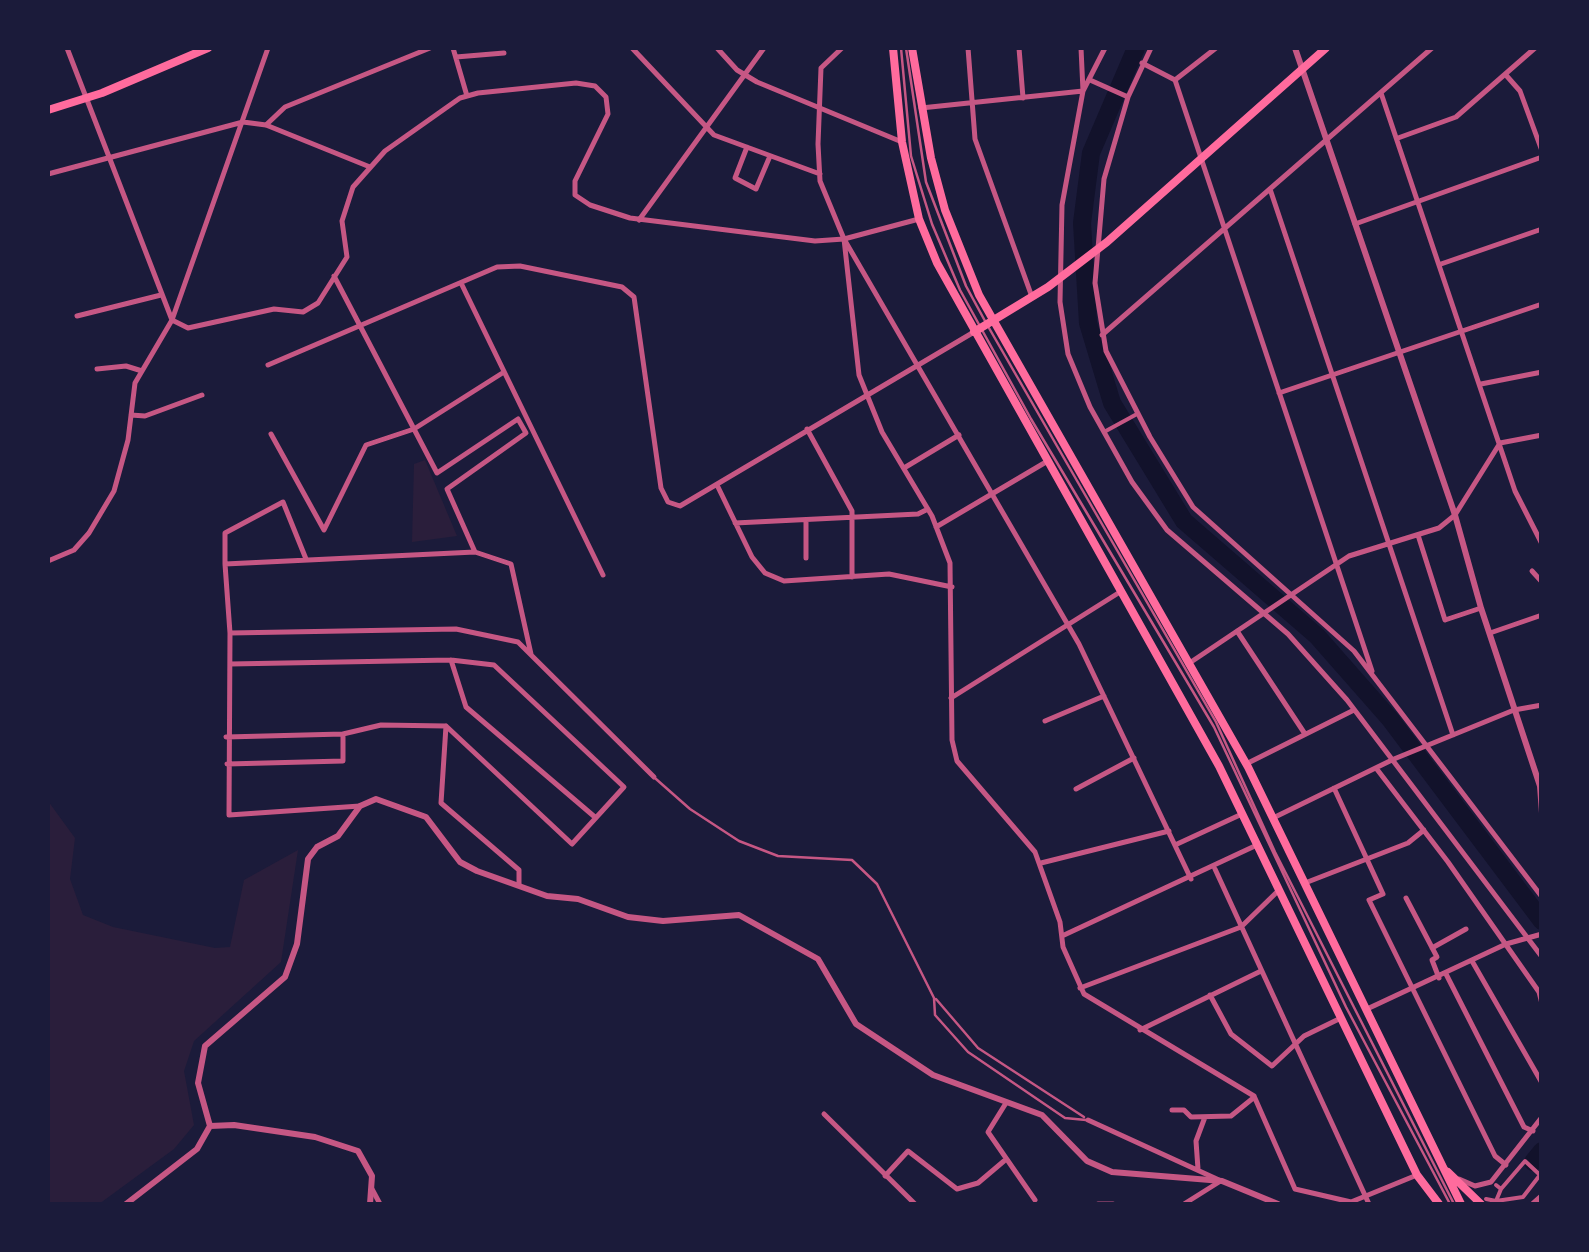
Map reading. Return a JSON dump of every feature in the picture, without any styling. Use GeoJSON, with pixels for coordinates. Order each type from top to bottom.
{"type":"FeatureCollection","features":[{"type":"Feature","properties":{"kind":"main road"},"geometry":{"type":"LineString","coordinates":[[48,110],[89,98],[208,48]]}},
{"type":"Feature","properties":{"kind":"main road"},"geometry":{"type":"LineString","coordinates":[[903,48],[945,210],[984,326],[1046,462],[1242,814],[1417,1174],[1439,1204]]}},
{"type":"Feature","properties":{"kind":"main road"},"geometry":{"type":"LineString","coordinates":[[903,48],[902,142],[919,219],[1246,764],[1444,1168],[1455,1204]]}},
{"type":"Feature","properties":{"kind":"main road"},"geometry":{"type":"LineString","coordinates":[[984,326],[1048,287],[1107,242],[1326,48]]}},
{"type":"Feature","properties":{"kind":"main road"},"geometry":{"type":"LineString","coordinates":[[1444,1168],[1483,1202]]}},
{"type":"Feature","properties":{"kind":"street"},"geometry":{"type":"LineString","coordinates":[[67,48],[172,320],[188,328],[274,308],[303,312],[318,303],[346,257],[342,221],[353,187],[385,151],[467,96],[576,83],[595,86],[606,97],[608,114],[575,181],[575,194],[590,205],[639,220],[815,241],[844,239],[919,219]]}},
{"type":"Feature","properties":{"kind":"street"},"geometry":{"type":"LineString","coordinates":[[48,561],[74,550],[114,491],[136,383],[172,320],[268,48]]}},
{"type":"Feature","properties":{"kind":"street"},"geometry":{"type":"LineString","coordinates":[[266,125],[285,107],[430,48]]}},
{"type":"Feature","properties":{"kind":"street"},"geometry":{"type":"LineString","coordinates":[[453,48],[467,96]]}},
{"type":"Feature","properties":{"kind":"street"},"geometry":{"type":"LineString","coordinates":[[632,48],[705,128],[820,174]]}},
{"type":"Feature","properties":{"kind":"street"},"geometry":{"type":"LineString","coordinates":[[718,48],[744,74],[819,110],[902,142]]}},
{"type":"Feature","properties":{"kind":"street"},"geometry":{"type":"LineString","coordinates":[[639,220],[764,48]]}},
{"type":"Feature","properties":{"kind":"street"},"geometry":{"type":"LineString","coordinates":[[842,48],[821,68],[819,110],[820,174],[844,239],[1068,625],[1192,879]]}},
{"type":"Feature","properties":{"kind":"street"},"geometry":{"type":"LineString","coordinates":[[968,48],[975,139],[1032,297]]}},
{"type":"Feature","properties":{"kind":"street"},"geometry":{"type":"LineString","coordinates":[[1019,48],[1022,98]]}},
{"type":"Feature","properties":{"kind":"street"},"geometry":{"type":"LineString","coordinates":[[1081,48],[1083,91],[1062,205],[1060,302],[1068,354],[1104,432],[1167,530],[1265,612],[1354,710],[1542,957]]}},
{"type":"Feature","properties":{"kind":"street"},"geometry":{"type":"LineString","coordinates":[[1083,91],[1104,48]]}},
{"type":"Feature","properties":{"kind":"street"},"geometry":{"type":"LineString","coordinates":[[1152,48],[1128,97],[1104,179],[1094,258],[1102,335],[1137,414],[1193,507],[1354,651],[1542,896]]}},
{"type":"Feature","properties":{"kind":"street"},"geometry":{"type":"LineString","coordinates":[[1175,80],[1216,48]]}},
{"type":"Feature","properties":{"kind":"street"},"geometry":{"type":"LineString","coordinates":[[1295,48],[1396,353],[1455,515],[1514,710],[1537,768],[1542,813]]}},
{"type":"Feature","properties":{"kind":"street"},"geometry":{"type":"LineString","coordinates":[[1102,335],[1327,144],[1432,48]]}},
{"type":"Feature","properties":{"kind":"street"},"geometry":{"type":"LineString","coordinates":[[1397,138],[1456,118],[1534,48]]}},
{"type":"Feature","properties":{"kind":"street"},"geometry":{"type":"LineString","coordinates":[[456,58],[504,52]]}},
{"type":"Feature","properties":{"kind":"street"},"geometry":{"type":"LineString","coordinates":[[1142,63],[1175,80],[1375,679]]}},
{"type":"Feature","properties":{"kind":"street"},"geometry":{"type":"LineString","coordinates":[[1355,224],[1542,154],[1520,91],[1505,74]]}},
{"type":"Feature","properties":{"kind":"street"},"geometry":{"type":"LineString","coordinates":[[1090,80],[1128,97]]}},
{"type":"Feature","properties":{"kind":"street"},"geometry":{"type":"LineString","coordinates":[[919,108],[1083,91]]}},
{"type":"Feature","properties":{"kind":"street"},"geometry":{"type":"LineString","coordinates":[[1381,93],[1515,491],[1542,544]]}},
{"type":"Feature","properties":{"kind":"street"},"geometry":{"type":"LineString","coordinates":[[48,174],[244,122],[266,125],[370,167]]}},
{"type":"Feature","properties":{"kind":"street"},"geometry":{"type":"LineString","coordinates":[[747,147],[735,178],[756,188],[770,156]]}},
{"type":"Feature","properties":{"kind":"street"},"geometry":{"type":"LineString","coordinates":[[1270,190],[1453,736]]}},
{"type":"Feature","properties":{"kind":"street"},"geometry":{"type":"LineString","coordinates":[[1441,264],[1542,229]]}},
{"type":"Feature","properties":{"kind":"street"},"geometry":{"type":"LineString","coordinates":[[844,239],[859,375],[928,509],[950,564],[950,698],[957,761],[1040,863],[1080,988],[1140,1030],[1254,1096],[1296,1189],[1367,1202],[1417,1174]]}},
{"type":"Feature","properties":{"kind":"street"},"geometry":{"type":"LineString","coordinates":[[268,364],[358,322],[496,267],[520,266],[622,287],[634,297],[660,488],[668,502],[680,506],[718,487],[807,429],[984,326]]}},
{"type":"Feature","properties":{"kind":"street"},"geometry":{"type":"LineString","coordinates":[[334,276],[437,473],[518,419],[526,434],[447,489],[475,552]]}},
{"type":"Feature","properties":{"kind":"street"},"geometry":{"type":"LineString","coordinates":[[461,284],[603,574]]}},
{"type":"Feature","properties":{"kind":"street"},"geometry":{"type":"LineString","coordinates":[[76,316],[162,294]]}},
{"type":"Feature","properties":{"kind":"street"},"geometry":{"type":"LineString","coordinates":[[1280,393],[1542,304]]}},
{"type":"Feature","properties":{"kind":"street"},"geometry":{"type":"LineString","coordinates":[[97,369],[126,366],[142,372]]}},
{"type":"Feature","properties":{"kind":"street"},"geometry":{"type":"LineString","coordinates":[[271,434],[324,530],[366,445],[414,429],[504,372]]}},
{"type":"Feature","properties":{"kind":"street"},"geometry":{"type":"LineString","coordinates":[[1481,384],[1542,372]]}},
{"type":"Feature","properties":{"kind":"street"},"geometry":{"type":"LineString","coordinates":[[132,415],[145,416],[202,395]]}},
{"type":"Feature","properties":{"kind":"street"},"geometry":{"type":"LineString","coordinates":[[1104,432],[1137,414]]}},
{"type":"Feature","properties":{"kind":"street"},"geometry":{"type":"LineString","coordinates":[[807,429],[852,512],[852,577]]}},
{"type":"Feature","properties":{"kind":"street"},"geometry":{"type":"LineString","coordinates":[[904,468],[959,435]]}},
{"type":"Feature","properties":{"kind":"street"},"geometry":{"type":"LineString","coordinates":[[1188,664],[1337,564],[1439,528],[1455,515],[1500,443],[1542,435]]}},
{"type":"Feature","properties":{"kind":"street"},"geometry":{"type":"LineString","coordinates":[[936,526],[1046,462]]}},
{"type":"Feature","properties":{"kind":"street"},"geometry":{"type":"LineString","coordinates":[[718,487],[765,573],[784,582],[905,575],[952,587]]}},
{"type":"Feature","properties":{"kind":"street"},"geometry":{"type":"LineString","coordinates":[[306,559],[283,502],[225,533],[230,632],[228,815],[360,806],[376,799],[426,817],[460,862],[547,896],[608,907],[628,917],[662,921],[740,916],[818,959],[856,1024],[933,1075],[1051,1120],[1087,1162],[1171,1180],[1222,1181]]}},
{"type":"Feature","properties":{"kind":"street"},"geometry":{"type":"LineString","coordinates":[[735,523],[850,519],[928,509]]}},
{"type":"Feature","properties":{"kind":"street"},"geometry":{"type":"LineString","coordinates":[[806,522],[806,558]]}},
{"type":"Feature","properties":{"kind":"street"},"geometry":{"type":"LineString","coordinates":[[1418,535],[1446,620],[1481,608]]}},
{"type":"Feature","properties":{"kind":"street"},"geometry":{"type":"LineString","coordinates":[[225,564],[475,552],[511,564],[531,654]]}},
{"type":"Feature","properties":{"kind":"street"},"geometry":{"type":"LineString","coordinates":[[1532,571],[1540,580]]}},
{"type":"Feature","properties":{"kind":"street"},"geometry":{"type":"LineString","coordinates":[[950,698],[1120,592]]}},
{"type":"Feature","properties":{"kind":"street"},"geometry":{"type":"LineString","coordinates":[[1490,634],[1542,615]]}},
{"type":"Feature","properties":{"kind":"street"},"geometry":{"type":"LineString","coordinates":[[230,632],[456,628],[518,642],[654,777]]}},
{"type":"Feature","properties":{"kind":"street"},"geometry":{"type":"LineString","coordinates":[[1237,631],[1306,734]]}},
{"type":"Feature","properties":{"kind":"street"},"geometry":{"type":"LineString","coordinates":[[226,736],[344,734],[381,726],[446,726],[572,844],[624,787],[494,665],[452,660],[230,664]]}},
{"type":"Feature","properties":{"kind":"street"},"geometry":{"type":"LineString","coordinates":[[452,660],[466,707],[596,818]]}},
{"type":"Feature","properties":{"kind":"street"},"geometry":{"type":"LineString","coordinates":[[1046,721],[1104,696]]}},
{"type":"Feature","properties":{"kind":"street"},"geometry":{"type":"LineString","coordinates":[[1272,818],[1426,746],[1514,710],[1542,705]]}},
{"type":"Feature","properties":{"kind":"street"},"geometry":{"type":"LineString","coordinates":[[1246,764],[1354,710]]}},
{"type":"Feature","properties":{"kind":"street"},"geometry":{"type":"LineString","coordinates":[[446,726],[441,803],[519,870],[519,884]]}},
{"type":"Feature","properties":{"kind":"street"},"geometry":{"type":"LineString","coordinates":[[227,764],[344,761],[344,734]]}},
{"type":"Feature","properties":{"kind":"street"},"geometry":{"type":"LineString","coordinates":[[1076,789],[1134,758]]}},
{"type":"Feature","properties":{"kind":"street"},"geometry":{"type":"LineString","coordinates":[[1376,768],[1506,944],[1539,992],[1542,1004]]}},
{"type":"Feature","properties":{"kind":"street"},"geometry":{"type":"LineString","coordinates":[[1334,788],[1383,894],[1369,900],[1495,1156],[1506,1165]]}},
{"type":"Feature","properties":{"kind":"street"},"geometry":{"type":"LineString","coordinates":[[126,1204],[197,1149],[210,1126],[198,1083],[205,1046],[284,977],[297,944],[308,859],[317,846],[338,836],[360,806]]}},
{"type":"Feature","properties":{"kind":"street"},"geometry":{"type":"LineString","coordinates":[[1176,845],[1242,814]]}},
{"type":"Feature","properties":{"kind":"street"},"geometry":{"type":"LineString","coordinates":[[1304,884],[1408,843],[1424,830]]}},
{"type":"Feature","properties":{"kind":"street"},"geometry":{"type":"LineString","coordinates":[[1040,863],[1169,831]]}},
{"type":"Feature","properties":{"kind":"street"},"geometry":{"type":"LineString","coordinates":[[1062,936],[1192,879],[1257,845]]}},
{"type":"Feature","properties":{"kind":"street"},"geometry":{"type":"LineString","coordinates":[[1215,868],[1367,1202]]}},
{"type":"Feature","properties":{"kind":"street"},"geometry":{"type":"LineString","coordinates":[[1080,988],[1241,927],[1279,890]]}},
{"type":"Feature","properties":{"kind":"street"},"geometry":{"type":"LineString","coordinates":[[1406,898],[1432,948],[1438,978]]}},
{"type":"Feature","properties":{"kind":"street"},"geometry":{"type":"LineString","coordinates":[[1432,948],[1466,929]]}},
{"type":"Feature","properties":{"kind":"street"},"geometry":{"type":"LineString","coordinates":[[1367,1010],[1506,944],[1542,934]]}},
{"type":"Feature","properties":{"kind":"street"},"geometry":{"type":"LineString","coordinates":[[1472,961],[1541,1081]]}},
{"type":"Feature","properties":{"kind":"street"},"geometry":{"type":"LineString","coordinates":[[1140,1030],[1261,971]]}},
{"type":"Feature","properties":{"kind":"street"},"geometry":{"type":"LineString","coordinates":[[1446,974],[1524,1127],[1533,1131]]}},
{"type":"Feature","properties":{"kind":"street"},"geometry":{"type":"LineString","coordinates":[[1210,995],[1231,1034],[1272,1066],[1293,1044],[1341,1018]]}},
{"type":"Feature","properties":{"kind":"street"},"geometry":{"type":"LineString","coordinates":[[1172,1110],[1184,1110],[1190,1117],[1231,1116],[1254,1096]]}},
{"type":"Feature","properties":{"kind":"street"},"geometry":{"type":"LineString","coordinates":[[1006,1104],[988,1132],[1004,1161],[1035,1200]]}},
{"type":"Feature","properties":{"kind":"street"},"geometry":{"type":"LineString","coordinates":[[824,1114],[915,1204]]}},
{"type":"Feature","properties":{"kind":"street"},"geometry":{"type":"LineString","coordinates":[[1198,1170],[1196,1141],[1206,1117]]}},
{"type":"Feature","properties":{"kind":"street"},"geometry":{"type":"LineString","coordinates":[[1444,1168],[1482,1186],[1506,1165],[1542,1117]]}},
{"type":"Feature","properties":{"kind":"street"},"geometry":{"type":"LineString","coordinates":[[1088,1120],[1278,1204]]}},
{"type":"Feature","properties":{"kind":"street"},"geometry":{"type":"LineString","coordinates":[[210,1126],[256,1126],[358,1151],[372,1176],[370,1204]]}},
{"type":"Feature","properties":{"kind":"street"},"geometry":{"type":"LineString","coordinates":[[885,1176],[908,1152],[957,1189],[978,1183],[1004,1161]]}},
{"type":"Feature","properties":{"kind":"street"},"geometry":{"type":"LineString","coordinates":[[1483,1202],[1496,1201],[1523,1197],[1540,1175],[1525,1161],[1498,1187],[1496,1201]]}},
{"type":"Feature","properties":{"kind":"street"},"geometry":{"type":"LineString","coordinates":[[1184,1204],[1222,1181]]}},
{"type":"Feature","properties":{"kind":"street"},"geometry":{"type":"LineString","coordinates":[[372,1189],[380,1204]]}},
{"type":"Feature","properties":{"kind":"street"},"geometry":{"type":"LineString","coordinates":[[1533,1204],[1542,1196]]}},
{"type":"Feature","properties":{"kind":"street"},"geometry":{"type":"LineString","coordinates":[[1098,1204],[1113,1204]]}},
{"type":"Feature","properties":{"kind":"lane"},"geometry":{"type":"LineString","coordinates":[[903,48],[926,182],[984,326],[1216,722],[1276,852],[1455,1204]]}},
{"type":"Feature","properties":{"kind":"lane"},"geometry":{"type":"LineString","coordinates":[[903,48],[911,156],[932,224],[984,326],[1214,728],[1346,1007],[1455,1204]]}},
{"type":"Feature","properties":{"kind":"lane"},"geometry":{"type":"LineString","coordinates":[[654,777],[690,809],[739,841],[778,856],[852,860],[876,884],[934,998],[978,1048],[1088,1120]]}},
{"type":"Feature","properties":{"kind":"lane"},"geometry":{"type":"LineString","coordinates":[[934,998],[936,1015],[984,1065],[1065,1118],[1088,1120]]}},
{"type":"Feature","properties":{"kind":"shaded area"},"geometry":{"type":"Polygon","coordinates":[[[425,460],[457,536],[412,542],[414,464],[425,460]]]}},
{"type":"Feature","properties":{"kind":"shaded area"},"geometry":{"type":"Polygon","coordinates":[[[48,801],[75,838],[70,879],[83,915],[113,927],[215,948],[230,947],[244,880],[298,850],[281,962],[194,1041],[184,1071],[194,1125],[174,1149],[99,1204],[48,1204],[48,801]]]}},
{"type":"Feature","properties":{"kind":"waterway"},"geometry":{"type":"LineString","coordinates":[[1136,48],[1091,153],[1082,223],[1088,323],[1112,403],[1184,521],[1317,636],[1390,719],[1542,921]]}},
{"type":"Feature","properties":{"kind":"waterway"},"geometry":{"type":"LineString","coordinates":[[1533,1162],[1542,1151]]}}]}
